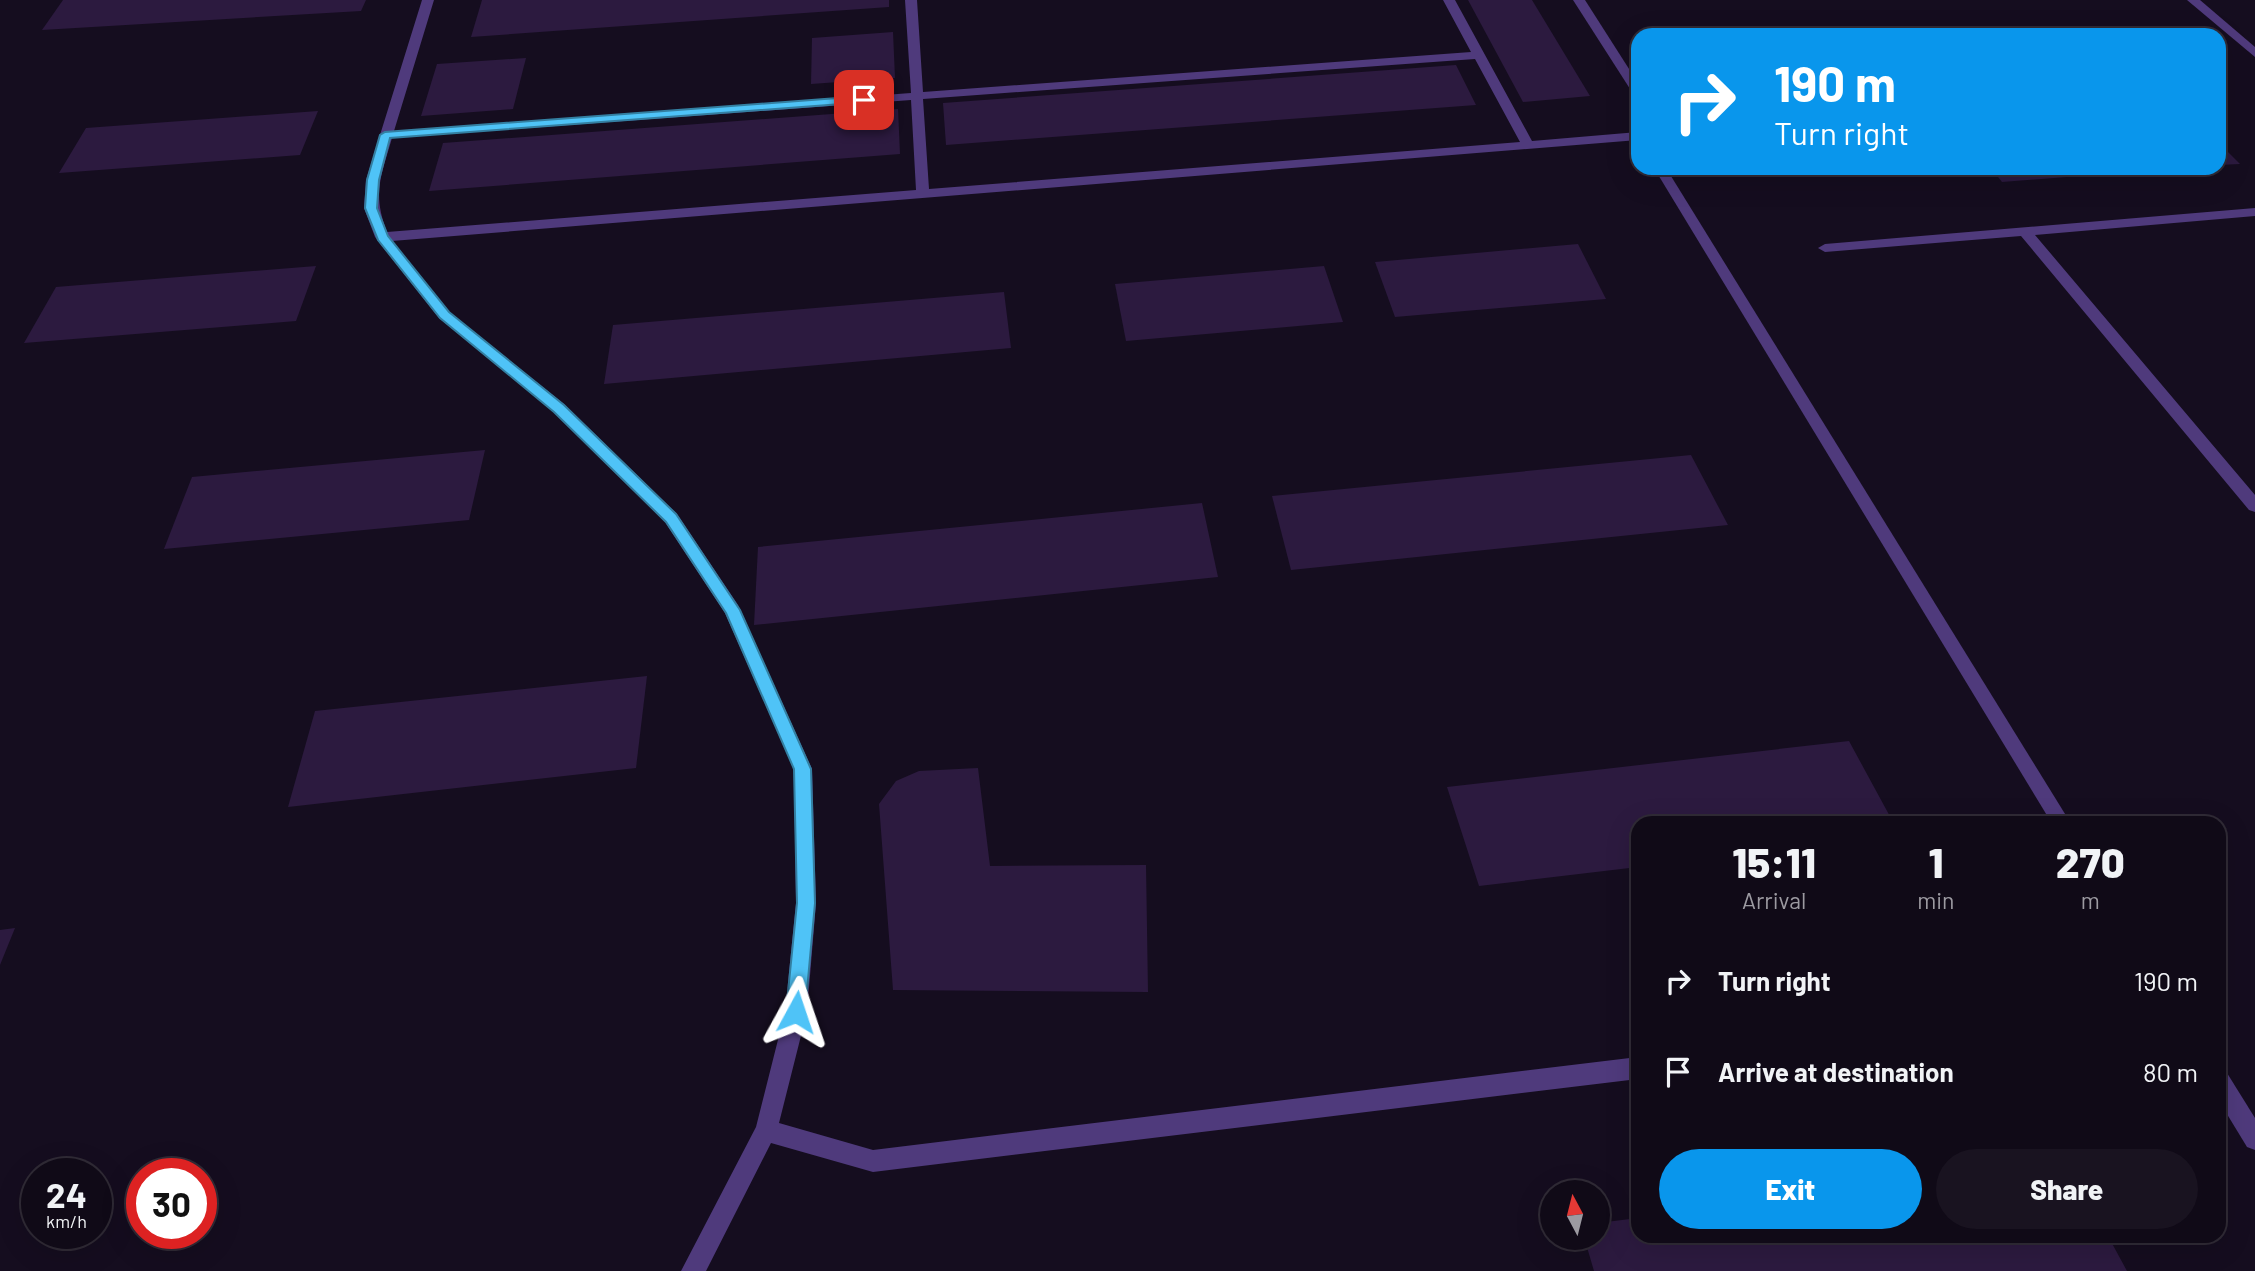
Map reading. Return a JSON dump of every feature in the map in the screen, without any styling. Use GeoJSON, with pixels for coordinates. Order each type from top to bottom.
{"type":"FeatureCollection","features":[{"type":"Feature","properties":{"kind":"street"},"geometry":{"type":"LineString","coordinates":[[428,0],[373,180],[371,208],[382,237],[444,315],[559,408],[671,518],[732,610],[803,769],[806,903],[796,1012],[766,1130],[693,1271]]}},
{"type":"Feature","properties":{"kind":"street"},"geometry":{"type":"LineString","coordinates":[[911,0],[923,193]]}},
{"type":"Feature","properties":{"kind":"street"},"geometry":{"type":"LineString","coordinates":[[1450,0],[1528,145]]}},
{"type":"Feature","properties":{"kind":"street"},"geometry":{"type":"LineString","coordinates":[[1579,0],[1631,81]]}},
{"type":"Feature","properties":{"kind":"street"},"geometry":{"type":"LineString","coordinates":[[2193,0],[2226,28]]}},
{"type":"Feature","properties":{"kind":"street"},"geometry":{"type":"LineString","coordinates":[[2226,28],[2255,53]]}},
{"type":"Feature","properties":{"kind":"street"},"geometry":{"type":"LineString","coordinates":[[385,135],[1479,55]]}},
{"type":"Feature","properties":{"kind":"street"},"geometry":{"type":"LineString","coordinates":[[382,237],[1631,137]]}},
{"type":"Feature","properties":{"kind":"street"},"geometry":{"type":"LineString","coordinates":[[1664,175],[2057,816]]}},
{"type":"Feature","properties":{"kind":"street"},"geometry":{"type":"LineString","coordinates":[[1825,248],[2255,212]]}},
{"type":"Feature","properties":{"kind":"street"},"geometry":{"type":"LineString","coordinates":[[2024,231],[2255,506]]}},
{"type":"Feature","properties":{"kind":"street"},"geometry":{"type":"LineString","coordinates":[[766,1130],[873,1161],[1631,1069]]}},
{"type":"Feature","properties":{"kind":"street"},"geometry":{"type":"LineString","coordinates":[[2226,1092],[2255,1139]]}},
{"type":"Feature","properties":{"kind":"building"},"geometry":{"type":"Polygon","coordinates":[[[63,0],[366,0],[361,11],[42,30],[63,0]]]}},
{"type":"Feature","properties":{"kind":"building"},"geometry":{"type":"Polygon","coordinates":[[[482,0],[889,0],[889,7],[471,37],[482,0]]]}},
{"type":"Feature","properties":{"kind":"building"},"geometry":{"type":"Polygon","coordinates":[[[1468,0],[1532,0],[1590,96],[1523,102],[1468,0]]]}},
{"type":"Feature","properties":{"kind":"building"},"geometry":{"type":"Polygon","coordinates":[[[893,32],[895,78],[811,84],[812,38],[893,32]]]}},
{"type":"Feature","properties":{"kind":"building"},"geometry":{"type":"Polygon","coordinates":[[[526,58],[513,109],[421,116],[437,64],[526,58]]]}},
{"type":"Feature","properties":{"kind":"building"},"geometry":{"type":"Polygon","coordinates":[[[1456,65],[1476,105],[946,145],[943,103],[1456,65]]]}},
{"type":"Feature","properties":{"kind":"building"},"geometry":{"type":"Polygon","coordinates":[[[898,109],[900,154],[429,191],[443,143],[898,109]]]}},
{"type":"Feature","properties":{"kind":"building"},"geometry":{"type":"Polygon","coordinates":[[[318,111],[300,155],[59,173],[86,128],[318,111]]]}},
{"type":"Feature","properties":{"kind":"building"},"geometry":{"type":"Polygon","coordinates":[[[2226,150],[2240,164],[2226,165],[2226,150]]]}},
{"type":"Feature","properties":{"kind":"building"},"geometry":{"type":"Polygon","coordinates":[[[1996,175],[2091,175],[2002,182],[1996,175]]]}},
{"type":"Feature","properties":{"kind":"building"},"geometry":{"type":"Polygon","coordinates":[[[1578,244],[1606,299],[1395,317],[1375,262],[1578,244]]]}},
{"type":"Feature","properties":{"kind":"building"},"geometry":{"type":"Polygon","coordinates":[[[316,266],[296,321],[24,343],[56,287],[316,266]]]}},
{"type":"Feature","properties":{"kind":"building"},"geometry":{"type":"Polygon","coordinates":[[[1324,266],[1343,322],[1126,341],[1115,284],[1324,266]]]}},
{"type":"Feature","properties":{"kind":"building"},"geometry":{"type":"Polygon","coordinates":[[[1004,292],[1011,348],[604,384],[613,325],[1004,292]]]}},
{"type":"Feature","properties":{"kind":"building"},"geometry":{"type":"Polygon","coordinates":[[[485,450],[469,520],[164,549],[192,477],[485,450]]]}},
{"type":"Feature","properties":{"kind":"building"},"geometry":{"type":"Polygon","coordinates":[[[1691,455],[1728,525],[1291,570],[1272,496],[1691,455]]]}},
{"type":"Feature","properties":{"kind":"building"},"geometry":{"type":"Polygon","coordinates":[[[1202,503],[1218,577],[754,625],[758,547],[1202,503]]]}},
{"type":"Feature","properties":{"kind":"building"},"geometry":{"type":"Polygon","coordinates":[[[647,676],[636,768],[288,807],[315,711],[647,676]]]}},
{"type":"Feature","properties":{"kind":"building"},"geometry":{"type":"Polygon","coordinates":[[[1849,741],[1890,816],[1631,816],[1631,868],[1479,886],[1447,787],[1849,741]]]}},
{"type":"Feature","properties":{"kind":"building"},"geometry":{"type":"Polygon","coordinates":[[[978,768],[990,866],[1146,865],[1148,992],[893,990],[879,804],[896,781],[919,771],[978,768]]]}},
{"type":"Feature","properties":{"kind":"building"},"geometry":{"type":"Polygon","coordinates":[[[15,928],[0,965],[0,930],[15,928]]]}},
{"type":"Feature","properties":{"kind":"building"},"geometry":{"type":"Polygon","coordinates":[[[1631,1219],[1631,1243],[2112,1243],[2127,1271],[1594,1271],[1588,1250],[1610,1250],[1610,1222],[1631,1219]]]}},
{"type":"Feature","properties":{"kind":"route"},"geometry":{"type":"LineString","coordinates":[[796,1012],[806,903],[803,769],[732,610],[671,518],[559,408],[444,315],[382,237],[371,208],[373,180],[385,135],[864,100]]}}]}
